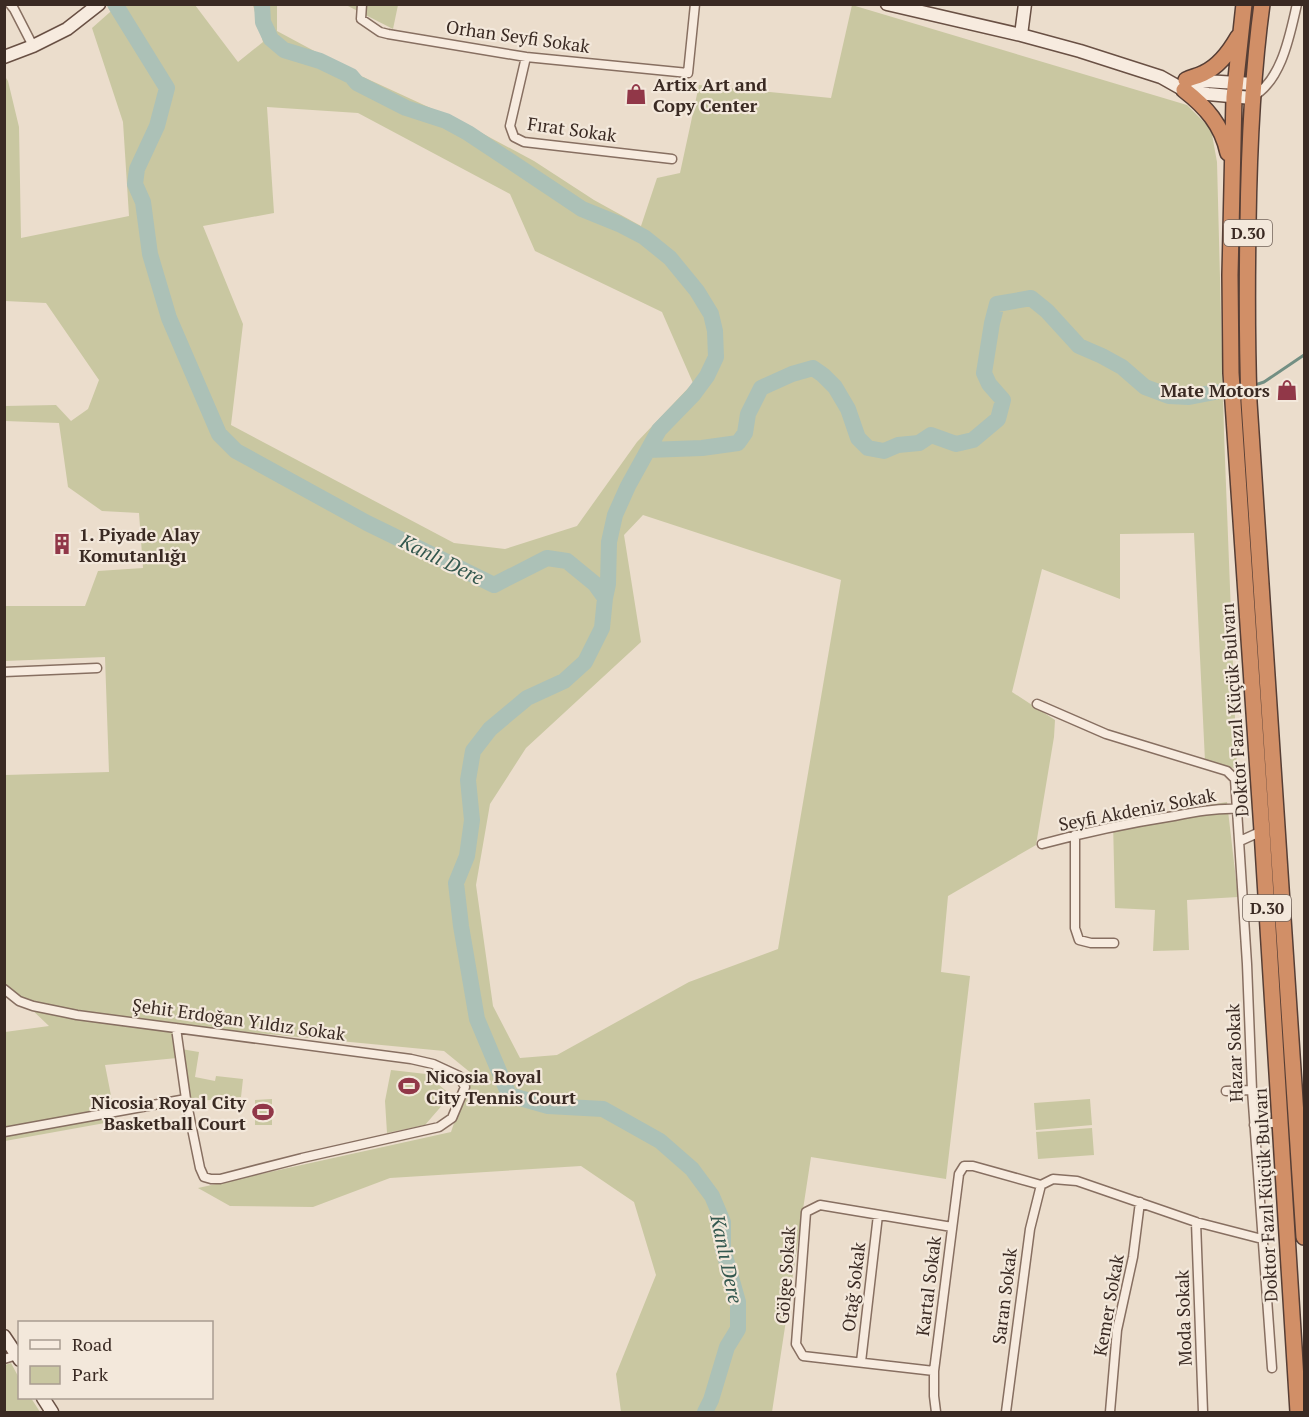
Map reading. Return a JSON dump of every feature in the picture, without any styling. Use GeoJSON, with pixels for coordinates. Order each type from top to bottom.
{"type":"FeatureCollection","features":[{"type":"Feature","properties":{"kind":"highway","name":"Doktor Fazıl Küçük Bulvarı"},"geometry":{"type":"LineString","coordinates":[[1244,4],[1234,90],[1230,275],[1231,374],[1298,1413]]}},
{"type":"Feature","properties":{"kind":"highway","name":"Doktor Fazıl Küçük Bulvarı"},"geometry":{"type":"LineString","coordinates":[[1262,4],[1252,91],[1249,170],[1247,315],[1249,402],[1299,1077],[1305,1237]]}},
{"type":"Feature","properties":{"kind":"highway"},"geometry":{"type":"LineString","coordinates":[[1232,170],[1219,125],[1185,85],[1218,63],[1231,49],[1240,33]]}},
{"type":"Feature","properties":{"kind":"main road"},"geometry":{"type":"LineString","coordinates":[[4,57],[33,46],[73,26],[99,4]]}},
{"type":"Feature","properties":{"kind":"main road"},"geometry":{"type":"LineString","coordinates":[[887,4],[1080,51],[1185,85],[1252,91]]}},
{"type":"Feature","properties":{"kind":"main road"},"geometry":{"type":"LineString","coordinates":[[1021,35],[1025,4]]}},
{"type":"Feature","properties":{"kind":"main road"},"geometry":{"type":"LineString","coordinates":[[4,1336],[14,1358]]}},
{"type":"Feature","properties":{"kind":"main road"},"geometry":{"type":"LineString","coordinates":[[44,1399],[52,1413]]}},
{"type":"Feature","properties":{"kind":"street"},"geometry":{"type":"LineString","coordinates":[[10,4],[33,46]]}},
{"type":"Feature","properties":{"kind":"street","name":"Orhan Seyfi Sokak"},"geometry":{"type":"LineString","coordinates":[[362,4],[361,19],[380,32],[388,34],[526,57],[688,73],[695,4]]}},
{"type":"Feature","properties":{"kind":"street"},"geometry":{"type":"LineString","coordinates":[[1252,91],[1262,91],[1279,65],[1298,4]]}},
{"type":"Feature","properties":{"kind":"street","name":"Fırat Sokak"},"geometry":{"type":"LineString","coordinates":[[526,57],[510,126],[514,137],[524,142],[672,159]]}},
{"type":"Feature","properties":{"kind":"street"},"geometry":{"type":"LineString","coordinates":[[4,672],[97,668]]}},
{"type":"Feature","properties":{"kind":"street","name":"Hazar Sokak"},"geometry":{"type":"LineString","coordinates":[[1037,704],[1106,734],[1227,771],[1235,778],[1247,964],[1254,1125],[1272,1368]]}},
{"type":"Feature","properties":{"kind":"street","name":"Seyfi Akdeniz Sokak"},"geometry":{"type":"LineString","coordinates":[[1042,844],[1150,820],[1222,808],[1238,809]]}},
{"type":"Feature","properties":{"kind":"street"},"geometry":{"type":"LineString","coordinates":[[1240,841],[1262,831]]}},
{"type":"Feature","properties":{"kind":"street"},"geometry":{"type":"LineString","coordinates":[[1075,835],[1075,928],[1079,940],[1091,943],[1114,943]]}},
{"type":"Feature","properties":{"kind":"street","name":"Şehit Erdoğan Yıldız Sokak"},"geometry":{"type":"LineString","coordinates":[[4,989],[19,1000],[33,1006],[77,1015],[433,1064],[459,1076],[465,1087],[452,1118],[439,1127],[220,1179],[204,1177],[200,1168],[186,1099]]}},
{"type":"Feature","properties":{"kind":"street"},"geometry":{"type":"LineString","coordinates":[[4,1132],[186,1099],[176,1028]]}},
{"type":"Feature","properties":{"kind":"street"},"geometry":{"type":"LineString","coordinates":[[1226,1091],[1252,1090]]}},
{"type":"Feature","properties":{"kind":"street"},"geometry":{"type":"LineString","coordinates":[[1254,1125],[1280,1122]]}},
{"type":"Feature","properties":{"kind":"street","name":"Kartal Sokak"},"geometry":{"type":"LineString","coordinates":[[936,1413],[934,1371],[959,1174],[964,1166],[973,1166],[1041,1185]]}},
{"type":"Feature","properties":{"kind":"street"},"geometry":{"type":"LineString","coordinates":[[1041,1185],[1053,1179],[1077,1181],[1196,1222],[1262,1239]]}},
{"type":"Feature","properties":{"kind":"street","name":"Saran Sokak"},"geometry":{"type":"LineString","coordinates":[[1006,1413],[1030,1230],[1041,1185]]}},
{"type":"Feature","properties":{"kind":"street","name":"Kemer Sokak"},"geometry":{"type":"LineString","coordinates":[[1110,1413],[1118,1330],[1133,1257],[1140,1203]]}},
{"type":"Feature","properties":{"kind":"street","name":"Gölge Sokak"},"geometry":{"type":"LineString","coordinates":[[934,1371],[803,1356],[796,1344],[806,1212],[820,1205],[952,1227]]}},
{"type":"Feature","properties":{"kind":"street","name":"Otağ Sokak"},"geometry":{"type":"LineString","coordinates":[[861,1362],[878,1215]]}},
{"type":"Feature","properties":{"kind":"street","name":"Moda Sokak"},"geometry":{"type":"LineString","coordinates":[[1196,1222],[1203,1413]]}},
{"type":"Feature","properties":{"kind":"green space"},"geometry":{"type":"Polygon","coordinates":[[[118,5],[195,5],[238,62],[263,42],[253,5],[277,5],[277,31],[359,75],[463,123],[534,161],[594,200],[641,226],[657,178],[680,173],[699,85],[831,98],[852,5],[1187,105],[1211,129],[1217,162],[1224,433],[1237,769],[1205,761],[1194,533],[1120,534],[1120,599],[1042,569],[1012,692],[1055,720],[1036,845],[948,896],[941,972],[970,976],[946,1179],[811,1157],[772,1412],[621,1412],[616,1374],[656,1275],[634,1202],[581,1166],[390,1178],[313,1207],[230,1206],[198,1188],[451,1132],[471,1073],[444,1051],[173,1025],[177,1058],[105,1065],[116,1121],[5,1141],[5,1032],[49,1026],[5,984],[5,775],[109,772],[105,657],[5,661],[5,606],[85,606],[98,571],[143,568],[139,513],[102,511],[68,487],[59,423],[5,421],[5,406],[56,405],[71,421],[88,409],[99,380],[46,303],[5,301],[4,75],[8,81],[19,127],[21,238],[129,216],[123,122],[92,28],[118,5]],[[267,107],[274,213],[203,226],[243,324],[231,425],[454,543],[505,549],[577,526],[637,442],[693,383],[662,312],[535,251],[510,194],[358,113],[267,107]],[[643,515],[624,535],[641,642],[526,748],[490,804],[476,885],[493,1006],[520,1058],[557,1055],[689,982],[778,949],[841,580],[643,515]]]}},
{"type":"Feature","properties":{"kind":"green space"},"geometry":{"type":"Polygon","coordinates":[[[346,5],[398,5],[393,29],[346,5]]]}},
{"type":"Feature","properties":{"kind":"green space"},"geometry":{"type":"Polygon","coordinates":[[[1227,802],[1238,897],[1187,900],[1189,950],[1153,951],[1155,910],[1115,908],[1113,821],[1227,802]]]}},
{"type":"Feature","properties":{"kind":"green space"},"geometry":{"type":"Polygon","coordinates":[[[181,1049],[199,1052],[195,1077],[215,1081],[216,1076],[243,1079],[241,1097],[190,1102],[181,1049]]]}},
{"type":"Feature","properties":{"kind":"green space"},"geometry":{"type":"Polygon","coordinates":[[[391,1070],[426,1074],[451,1095],[425,1125],[387,1133],[385,1101],[391,1070]]]}},
{"type":"Feature","properties":{"kind":"green space","name":"Nicosia Royal City Basketball Court"},"geometry":{"type":"Polygon","coordinates":[[[272,1099],[272,1125],[255,1125],[255,1100],[272,1099]]]}},
{"type":"Feature","properties":{"kind":"green space"},"geometry":{"type":"Polygon","coordinates":[[[1090,1099],[1092,1125],[1036,1130],[1034,1103],[1090,1099]]]}},
{"type":"Feature","properties":{"kind":"green space"},"geometry":{"type":"Polygon","coordinates":[[[1092,1128],[1094,1155],[1038,1159],[1036,1132],[1092,1128]]]}},
{"type":"Feature","properties":{"kind":"green space"},"geometry":{"type":"Polygon","coordinates":[[[11,1363],[18,1376],[18,1399],[32,1399],[40,1412],[5,1412],[5,1365],[11,1363]]]}},
{"type":"Feature","properties":{"kind":"waterway","name":"Kanlı Dere"},"geometry":{"type":"LineString","coordinates":[[115,4],[167,88],[157,126],[137,169],[135,184],[143,202],[150,254],[169,318],[219,434],[236,451],[367,523],[494,585],[547,558],[567,561],[595,584],[605,598],[602,628],[585,662],[564,681],[527,698],[490,729],[473,751],[468,780],[472,820],[467,856],[456,883],[461,926],[477,1019],[509,1095],[548,1106],[603,1109],[660,1141],[692,1169],[712,1196],[723,1222],[723,1249],[738,1302],[738,1329],[727,1347],[711,1400],[705,1412]]}},
{"type":"Feature","properties":{"kind":"waterway"},"geometry":{"type":"LineString","coordinates":[[262,4],[263,22],[271,39],[284,50],[320,61],[406,108],[446,121],[468,133],[582,209],[644,237],[670,258],[697,291],[711,314],[715,331],[716,357],[707,376],[693,395],[659,430],[628,486],[615,515],[609,542],[608,584],[605,598]]}},
{"type":"Feature","properties":{"kind":"waterway"},"geometry":{"type":"LineString","coordinates":[[648,450],[702,448],[738,443],[745,433],[748,414],[761,388],[792,374],[813,368],[835,387],[848,409],[858,438],[868,448],[884,451],[898,445],[919,443],[931,435],[956,444],[973,440],[998,419],[1003,400],[989,384],[984,373],[997,304],[1031,298],[1047,311],[1079,346],[1122,367],[1145,387],[1169,396],[1189,397],[1215,392]]}},
{"type":"Feature","properties":{"kind":"waterway"},"geometry":{"type":"LineString","coordinates":[[1255,385],[1264,382],[1304,355]]}},
{"type":"Feature","properties":{"kind":"waterway"},"geometry":{"type":"LineString","coordinates":[[1215,392],[1228,391]]}},
{"type":"Feature","properties":{"kind":"place","name":"Artix Art and Copy Center"},"geometry":{"type":"Point","coordinates":[636,94]}},
{"type":"Feature","properties":{"kind":"place","name":"Mate Motors"},"geometry":{"type":"Point","coordinates":[1287,390]}},
{"type":"Feature","properties":{"kind":"place","name":"1. Piyade Alay Komutanlığı"},"geometry":{"type":"Point","coordinates":[62,544]}},
{"type":"Feature","properties":{"kind":"place","name":"Nicosia Royal City Tennis Court"},"geometry":{"type":"Point","coordinates":[409,1086]}},
{"type":"Feature","properties":{"kind":"place","name":"Nicosia Royal City Basketball Court"},"geometry":{"type":"Point","coordinates":[263,1112]}}]}
